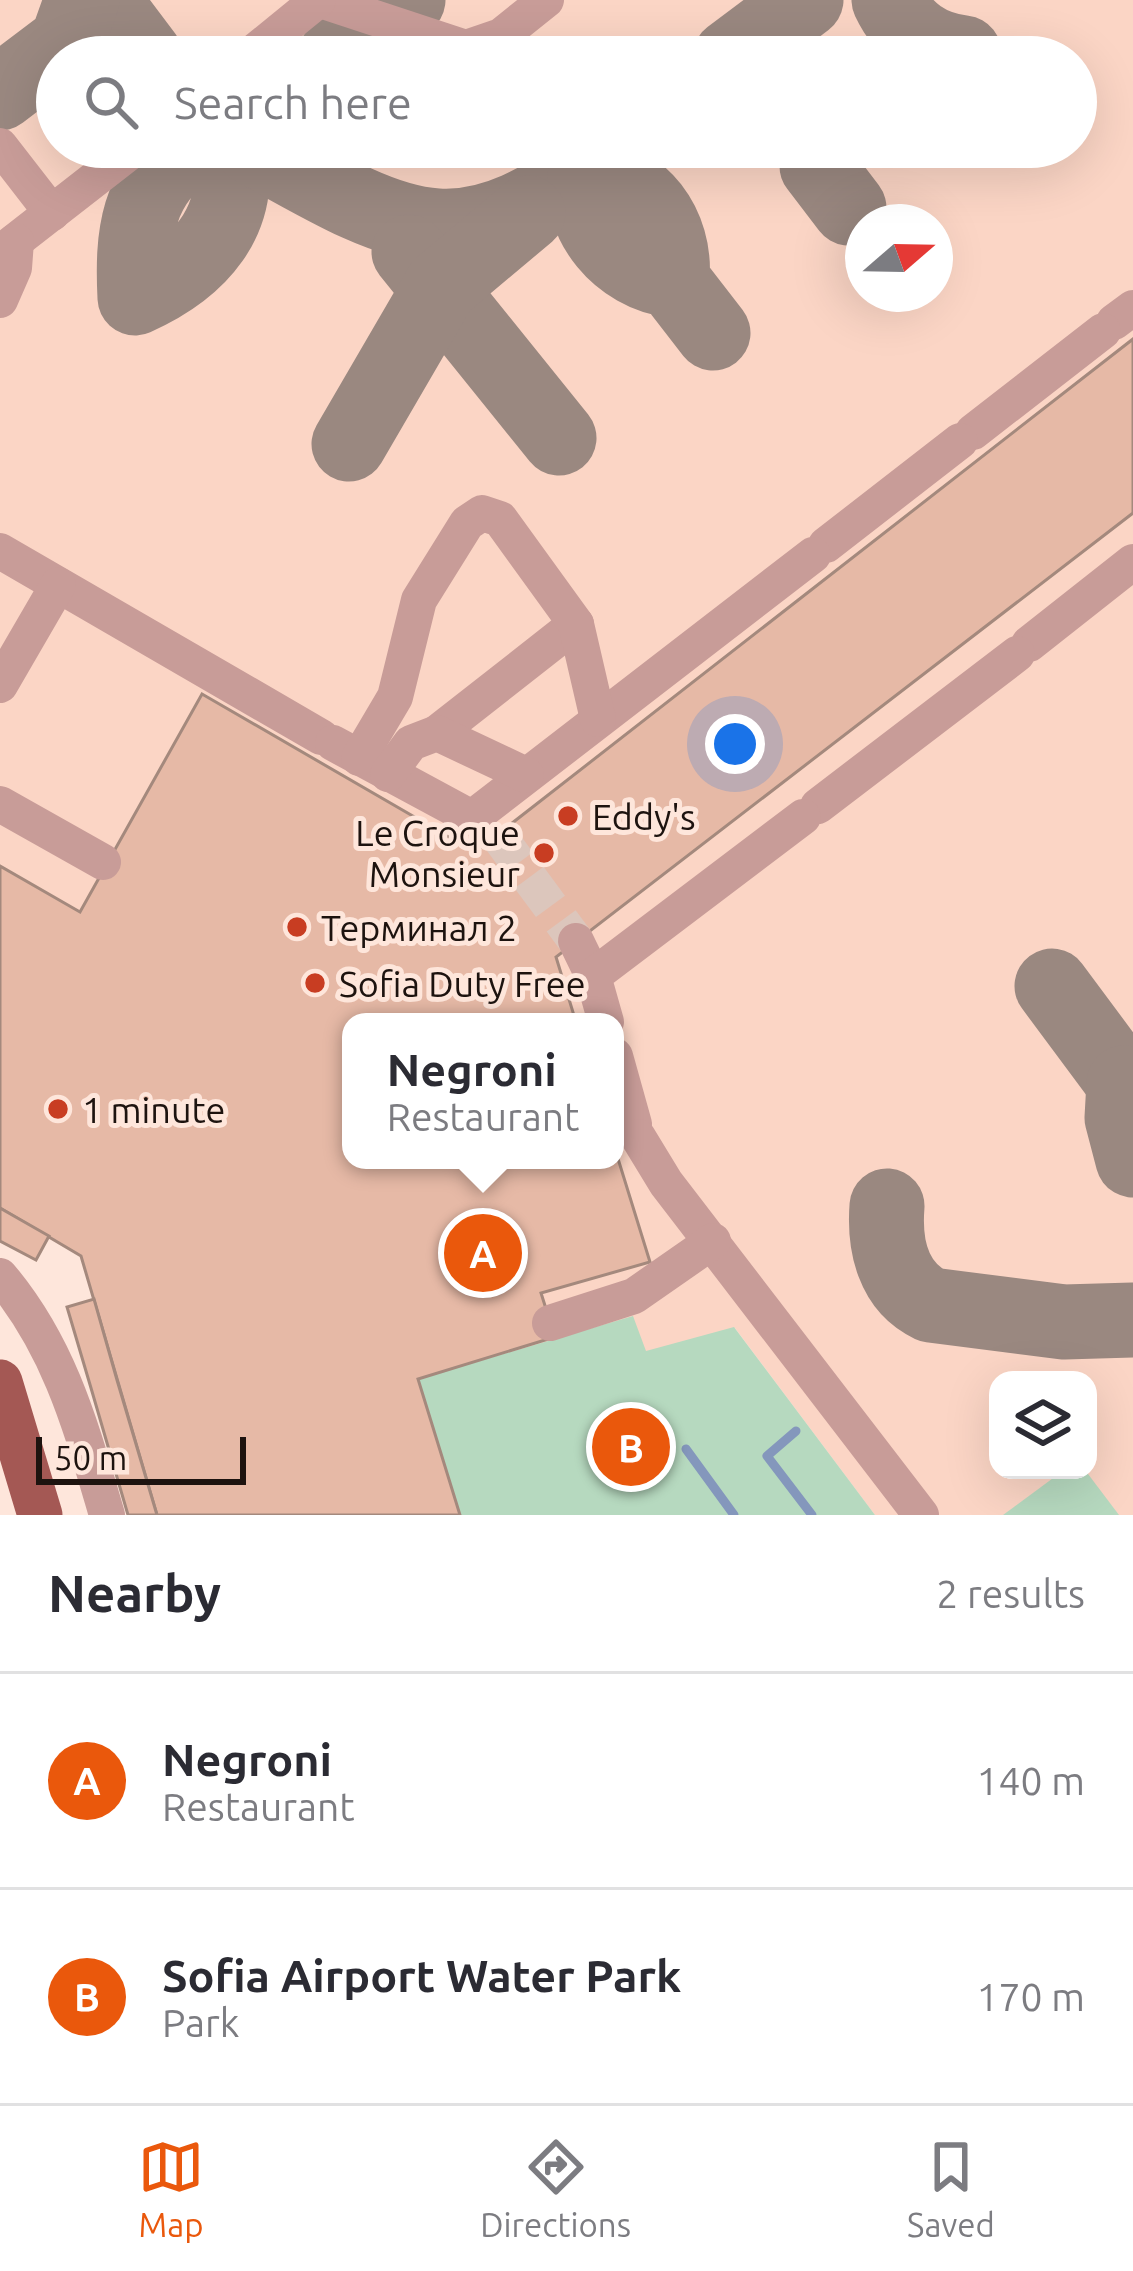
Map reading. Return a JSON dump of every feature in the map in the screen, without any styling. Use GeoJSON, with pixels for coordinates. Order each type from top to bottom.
{"type":"FeatureCollection","features":[{"type":"Feature","properties":{"kind":"main road"},"geometry":{"type":"LineString","coordinates":[[0,1382],[40,1515]]}},
{"type":"Feature","properties":{"kind":"lane"},"geometry":{"type":"LineString","coordinates":[[274,36],[319,0],[429,36]]}},
{"type":"Feature","properties":{"kind":"lane"},"geometry":{"type":"LineString","coordinates":[[501,36],[546,0]]}},
{"type":"Feature","properties":{"kind":"lane"},"geometry":{"type":"LineString","coordinates":[[0,146],[52,213]]}},
{"type":"Feature","properties":{"kind":"lane"},"geometry":{"type":"LineString","coordinates":[[0,299],[14,268],[8,247],[109,168]]}},
{"type":"Feature","properties":{"kind":"lane"},"geometry":{"type":"LineString","coordinates":[[1,553],[484,826],[526,775],[1117,320]]}},
{"type":"Feature","properties":{"kind":"lane"},"geometry":{"type":"LineString","coordinates":[[350,753],[395,697],[419,600],[474,517],[492,514],[576,624],[598,719]]}},
{"type":"Feature","properties":{"kind":"lane"},"geometry":{"type":"LineString","coordinates":[[593,976],[1133,562]]}},
{"type":"Feature","properties":{"kind":"lane"},"geometry":{"type":"LineString","coordinates":[[0,686],[58,585]]}},
{"type":"Feature","properties":{"kind":"lane"},"geometry":{"type":"LineString","coordinates":[[350,753],[411,743],[437,733],[576,624]]}},
{"type":"Feature","properties":{"kind":"lane"},"geometry":{"type":"LineString","coordinates":[[437,733],[526,775]]}},
{"type":"Feature","properties":{"kind":"lane"},"geometry":{"type":"LineString","coordinates":[[0,804],[37,825],[98,873]]}},
{"type":"Feature","properties":{"kind":"lane"},"geometry":{"type":"LineString","coordinates":[[576,941],[603,1013]]}},
{"type":"Feature","properties":{"kind":"lane"},"geometry":{"type":"LineString","coordinates":[[624,1088],[636,1131],[666,1183],[921,1515]]}},
{"type":"Feature","properties":{"kind":"lane"},"geometry":{"type":"LineString","coordinates":[[550,1323],[634,1296],[713,1241]]}},
{"type":"Feature","properties":{"kind":"lane"},"geometry":{"type":"LineString","coordinates":[[0,1276],[38,1325],[65,1378],[107,1515]]}},
{"type":"Feature","properties":{"kind":"shaded area"},"geometry":{"type":"Polygon","coordinates":[[[0,0],[1133,0],[1133,1515],[875,1515],[735,1328],[460,1515],[157,1515],[82,1256],[0,1208],[0,0]]]}},
{"type":"Feature","properties":{"kind":"green space"},"geometry":{"type":"Polygon","coordinates":[[[633,1316],[646,1351],[734,1327],[875,1515],[460,1515],[418,1379],[633,1316]]]}},
{"type":"Feature","properties":{"kind":"green space"},"geometry":{"type":"Polygon","coordinates":[[[1052,1479],[1092,1479],[1119,1515],[1003,1515],[1052,1479]]]}},
{"type":"Feature","properties":{"kind":"building","name":"Терминал 2"},"geometry":{"type":"Polygon","coordinates":[[[1133,339],[1133,513],[556,957],[573,1013],[342,1013],[342,1169],[621,1169],[650,1262],[541,1293],[555,1337],[418,1379],[460,1515],[157,1515],[81,1256],[0,1208],[0,866],[80,912],[202,694],[475,852],[1133,339]]]}},
{"type":"Feature","properties":{"kind":"building"},"geometry":{"type":"Polygon","coordinates":[[[0,1208],[49,1236],[36,1260],[0,1241],[0,1208]]]}},
{"type":"Feature","properties":{"kind":"building"},"geometry":{"type":"Polygon","coordinates":[[[94,1299],[157,1515],[128,1515],[67,1307],[94,1299]]]}},
{"type":"Feature","properties":{"kind":"waterway"},"geometry":{"type":"LineString","coordinates":[[796,1431],[767,1456],[812,1515]]}},
{"type":"Feature","properties":{"kind":"waterway"},"geometry":{"type":"LineString","coordinates":[[686,1449],[734,1515]]}},
{"type":"Feature","properties":{"kind":"taxiway"},"geometry":{"type":"LineString","coordinates":[[69,36],[82,0]]}},
{"type":"Feature","properties":{"kind":"taxiway"},"geometry":{"type":"LineString","coordinates":[[103,0],[130,36]]}},
{"type":"Feature","properties":{"kind":"taxiway"},"geometry":{"type":"LineString","coordinates":[[361,36],[408,0]]}},
{"type":"Feature","properties":{"kind":"taxiway"},"geometry":{"type":"LineString","coordinates":[[758,36],[806,0]]}},
{"type":"Feature","properties":{"kind":"taxiway"},"geometry":{"type":"LineString","coordinates":[[889,0],[918,36]]}},
{"type":"Feature","properties":{"kind":"taxiway"},"geometry":{"type":"LineString","coordinates":[[0,93],[36,66]]}},
{"type":"Feature","properties":{"kind":"taxiway"},"geometry":{"type":"LineString","coordinates":[[167,168],[149,194],[137,232],[135,298],[179,273],[212,240],[230,198],[231,168]]}},
{"type":"Feature","properties":{"kind":"taxiway"},"geometry":{"type":"LineString","coordinates":[[289,168],[354,202],[435,226],[474,224],[516,211],[586,168]]}},
{"type":"Feature","properties":{"kind":"taxiway"},"geometry":{"type":"LineString","coordinates":[[819,168],[846,204]]}},
{"type":"Feature","properties":{"kind":"taxiway"},"geometry":{"type":"LineString","coordinates":[[672,280],[636,268],[606,243],[588,209],[586,170],[623,183],[652,207],[668,241],[672,280],[713,333]]}},
{"type":"Feature","properties":{"kind":"taxiway"},"geometry":{"type":"LineString","coordinates":[[349,444],[441,286],[528,213]]}},
{"type":"Feature","properties":{"kind":"taxiway"},"geometry":{"type":"LineString","coordinates":[[409,252],[559,438]]}},
{"type":"Feature","properties":{"kind":"taxiway"},"geometry":{"type":"LineString","coordinates":[[1052,986],[1124,1083],[1133,1086]]}},
{"type":"Feature","properties":{"kind":"taxiway"},"geometry":{"type":"LineString","coordinates":[[1124,1083],[1122,1118],[1133,1160]]}},
{"type":"Feature","properties":{"kind":"taxiway"},"geometry":{"type":"LineString","coordinates":[[887,1206],[894,1263],[908,1287],[931,1305],[1064,1322],[1133,1320]]}},
{"type":"Feature","properties":{"kind":"tunnel"},"geometry":{"type":"LineString","coordinates":[[497,834],[576,941]]}},
{"type":"Feature","properties":{"kind":"place","name":"Eddy's"},"geometry":{"type":"Point","coordinates":[568,816]}},
{"type":"Feature","properties":{"kind":"place","name":"Le Croque Monsieur"},"geometry":{"type":"Point","coordinates":[544,853]}},
{"type":"Feature","properties":{"kind":"place","name":"Терминал 2"},"geometry":{"type":"Point","coordinates":[297,927]}},
{"type":"Feature","properties":{"kind":"place","name":"Sofia Duty Free"},"geometry":{"type":"Point","coordinates":[315,983]}},
{"type":"Feature","properties":{"kind":"place","name":"1 minute"},"geometry":{"type":"Point","coordinates":[58,1109]}},
{"type":"Feature","properties":{"kind":"place","name":"Negroni"},"geometry":{"type":"Point","coordinates":[483,1253]}},
{"type":"Feature","properties":{"kind":"place","name":"Sofia Airport Water Park"},"geometry":{"type":"Point","coordinates":[631,1447]}}]}
